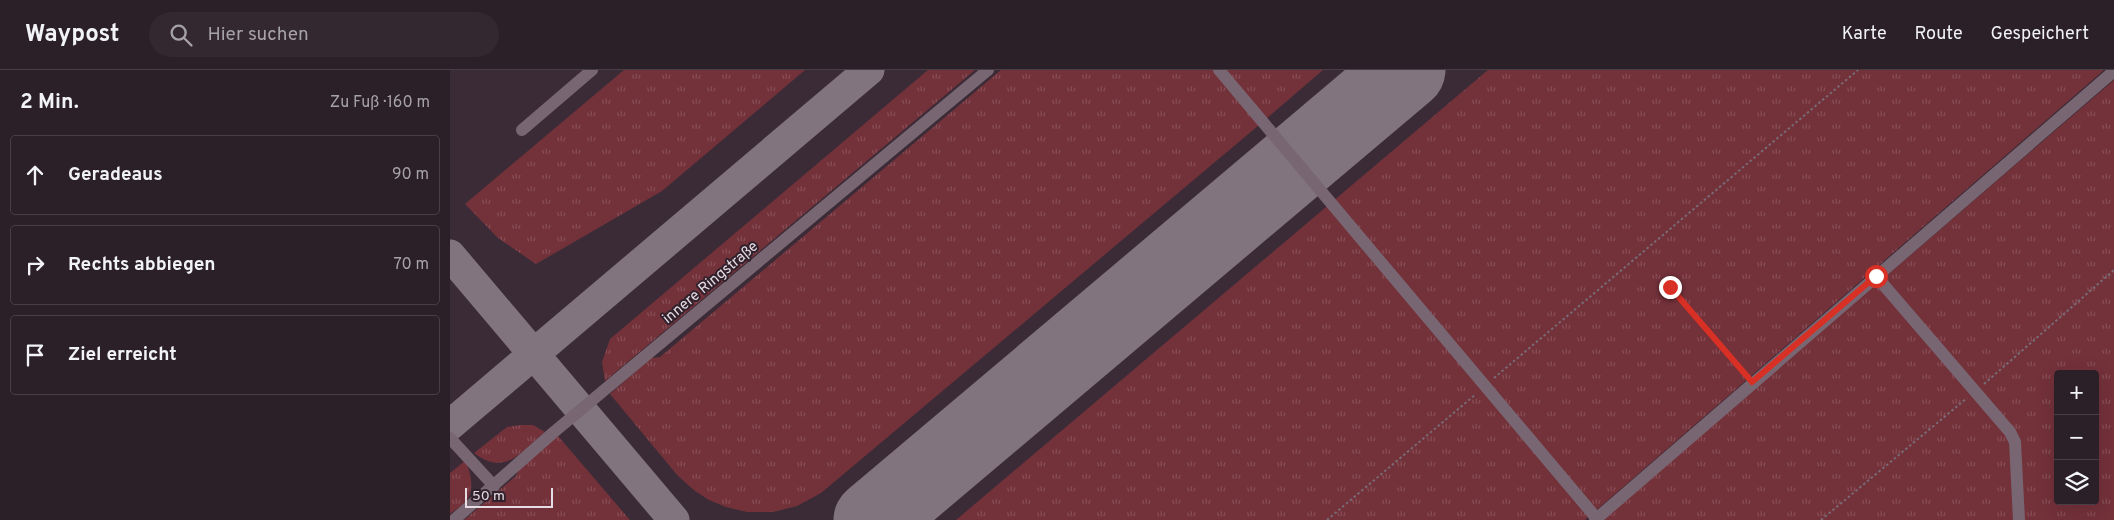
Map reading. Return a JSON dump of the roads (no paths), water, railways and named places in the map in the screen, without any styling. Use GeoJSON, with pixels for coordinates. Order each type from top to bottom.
{"type":"FeatureCollection","features":[{"type":"Feature","properties":{"kind":"lane"},"geometry":{"type":"LineString","coordinates":[[522,130],[592,70]]}},
{"type":"Feature","properties":{"kind":"lane","name":"innere Ringstraße"},"geometry":{"type":"LineString","coordinates":[[454,520],[554,432],[988,70]]}},
{"type":"Feature","properties":{"kind":"lane"},"geometry":{"type":"LineString","coordinates":[[1219,70],[1486,385],[1597,520],[1752,382],[2114,71]]}},
{"type":"Feature","properties":{"kind":"lane"},"geometry":{"type":"LineString","coordinates":[[1876,276],[2010,432],[2015,442],[2019,520]]}},
{"type":"Feature","properties":{"kind":"lane"},"geometry":{"type":"LineString","coordinates":[[450,438],[494,486]]}}]}
